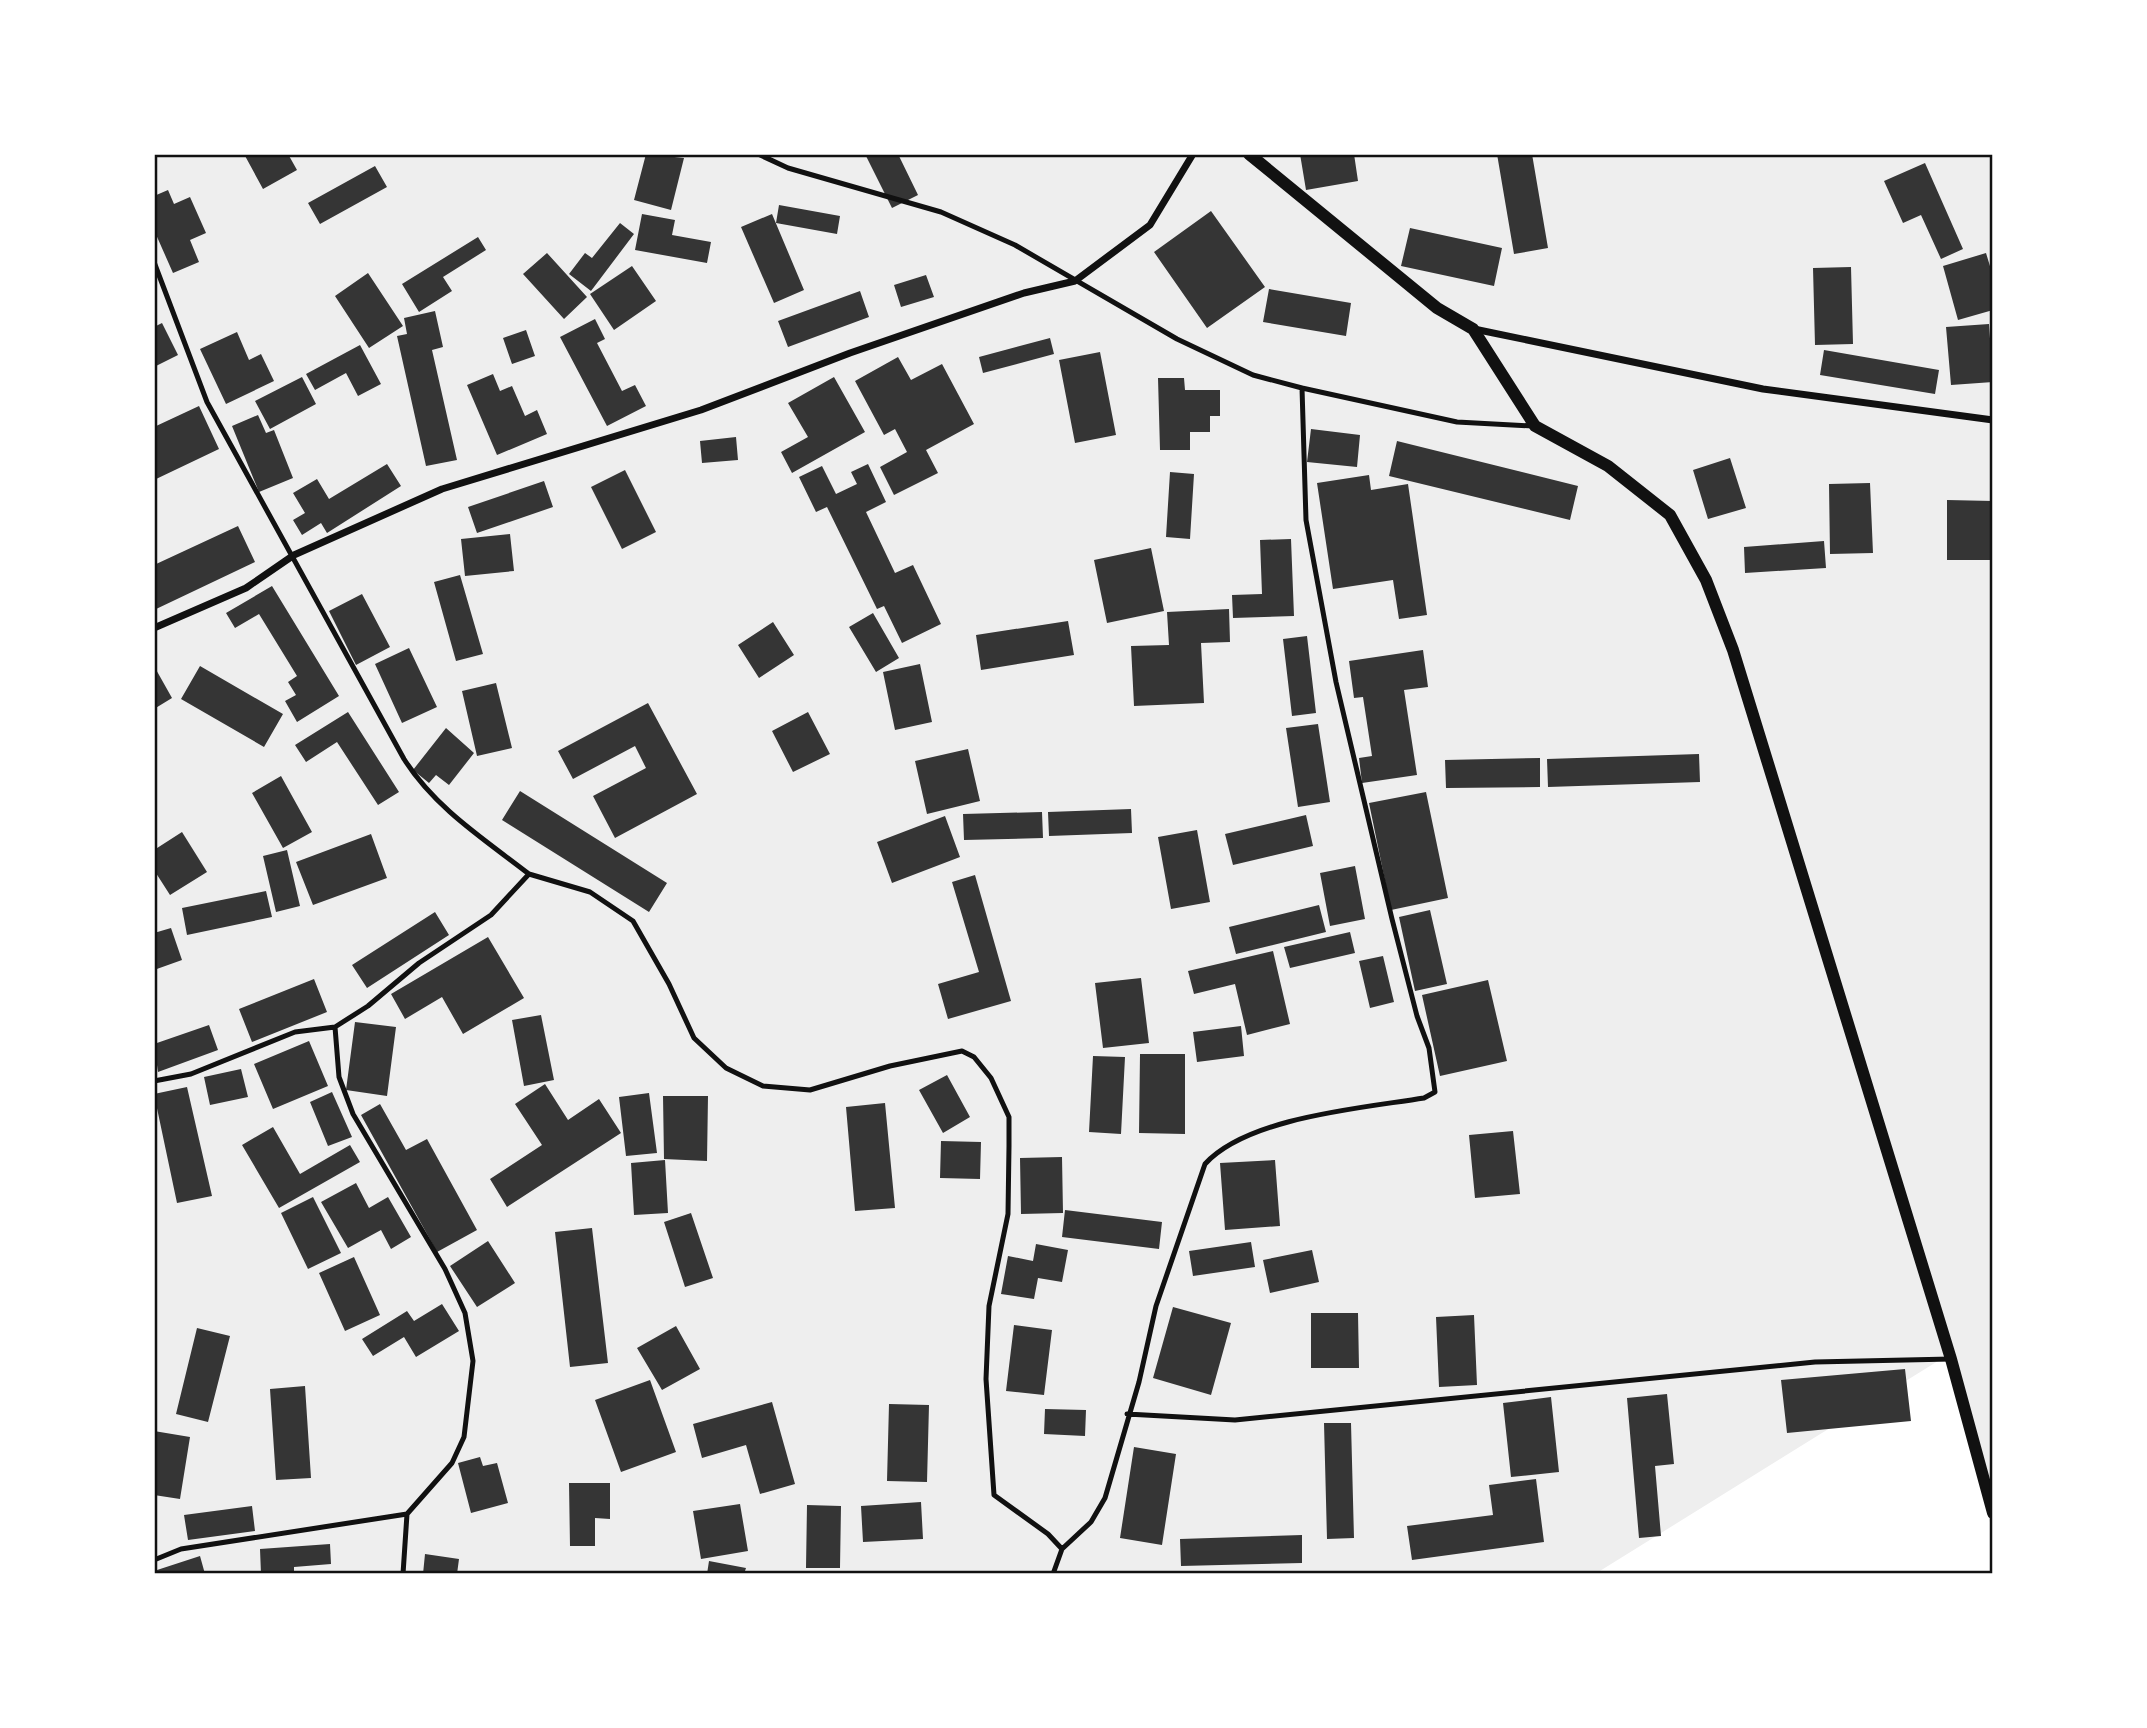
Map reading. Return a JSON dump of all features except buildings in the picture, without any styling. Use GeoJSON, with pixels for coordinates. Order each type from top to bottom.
{"type":"FeatureCollection","features":[{"type":"Feature","properties":{"kind":"street"},"geometry":{"type":"LineString","coordinates":[[154,628],[246,588],[294,555],[442,489],[701,410],[863,349],[1024,293],[1074,281],[1150,225],[1193,154]]}},
{"type":"Feature","properties":{"kind":"street"},"geometry":{"type":"LineString","coordinates":[[1249,154],[1437,307],[1473,329],[1763,389],[1993,420]]}},
{"type":"Feature","properties":{"kind":"street"},"geometry":{"type":"LineString","coordinates":[[1473,329],[1535,426],[1608,466],[1670,515],[1706,580],[1732,650],[1774,783],[1951,1359],[1993,1513]]}},
{"type":"Feature","properties":{"kind":"lane"},"geometry":{"type":"LineString","coordinates":[[758,154],[788,168],[942,212],[1015,245],[1177,339],[1253,374],[1302,388],[1457,422],[1535,426]]}},
{"type":"Feature","properties":{"kind":"lane"},"geometry":{"type":"LineString","coordinates":[[154,262],[207,402],[416,778],[449,813],[529,874],[590,892],[633,921],[694,1038],[726,1068],[763,1086],[810,1090],[935,1055],[962,1051],[974,1057],[991,1079],[1009,1117],[1008,1214],[989,1306],[986,1379],[994,1495],[1048,1534],[1062,1549]]}},
{"type":"Feature","properties":{"kind":"lane"},"geometry":{"type":"LineString","coordinates":[[1053,1574],[1062,1549],[1091,1522],[1105,1498],[1127,1414],[1139,1382],[1156,1306],[1205,1164],[1215,1153],[1288,1122],[1424,1098],[1435,1092],[1429,1048],[1417,1016],[1392,919],[1336,682],[1306,520],[1302,388]]}},
{"type":"Feature","properties":{"kind":"lane"},"geometry":{"type":"LineString","coordinates":[[154,1081],[191,1074],[295,1032],[335,1027],[368,1006],[419,962],[491,915],[529,874]]}},
{"type":"Feature","properties":{"kind":"lane"},"geometry":{"type":"LineString","coordinates":[[335,1027],[339,1076],[353,1114],[445,1269],[465,1313],[473,1361],[464,1437],[452,1463],[407,1514],[403,1574]]}},
{"type":"Feature","properties":{"kind":"lane"},"geometry":{"type":"LineString","coordinates":[[1127,1414],[1235,1420],[1815,1362],[1951,1359]]}},
{"type":"Feature","properties":{"kind":"lane"},"geometry":{"type":"LineString","coordinates":[[154,1560],[181,1549],[407,1514]]}},
{"type":"Feature","properties":{"kind":"shaded area"},"geometry":{"type":"Polygon","coordinates":[[[154,154],[1993,154],[1993,1534],[1946,1356],[1595,1574],[154,1574],[154,154]]]}}]}
